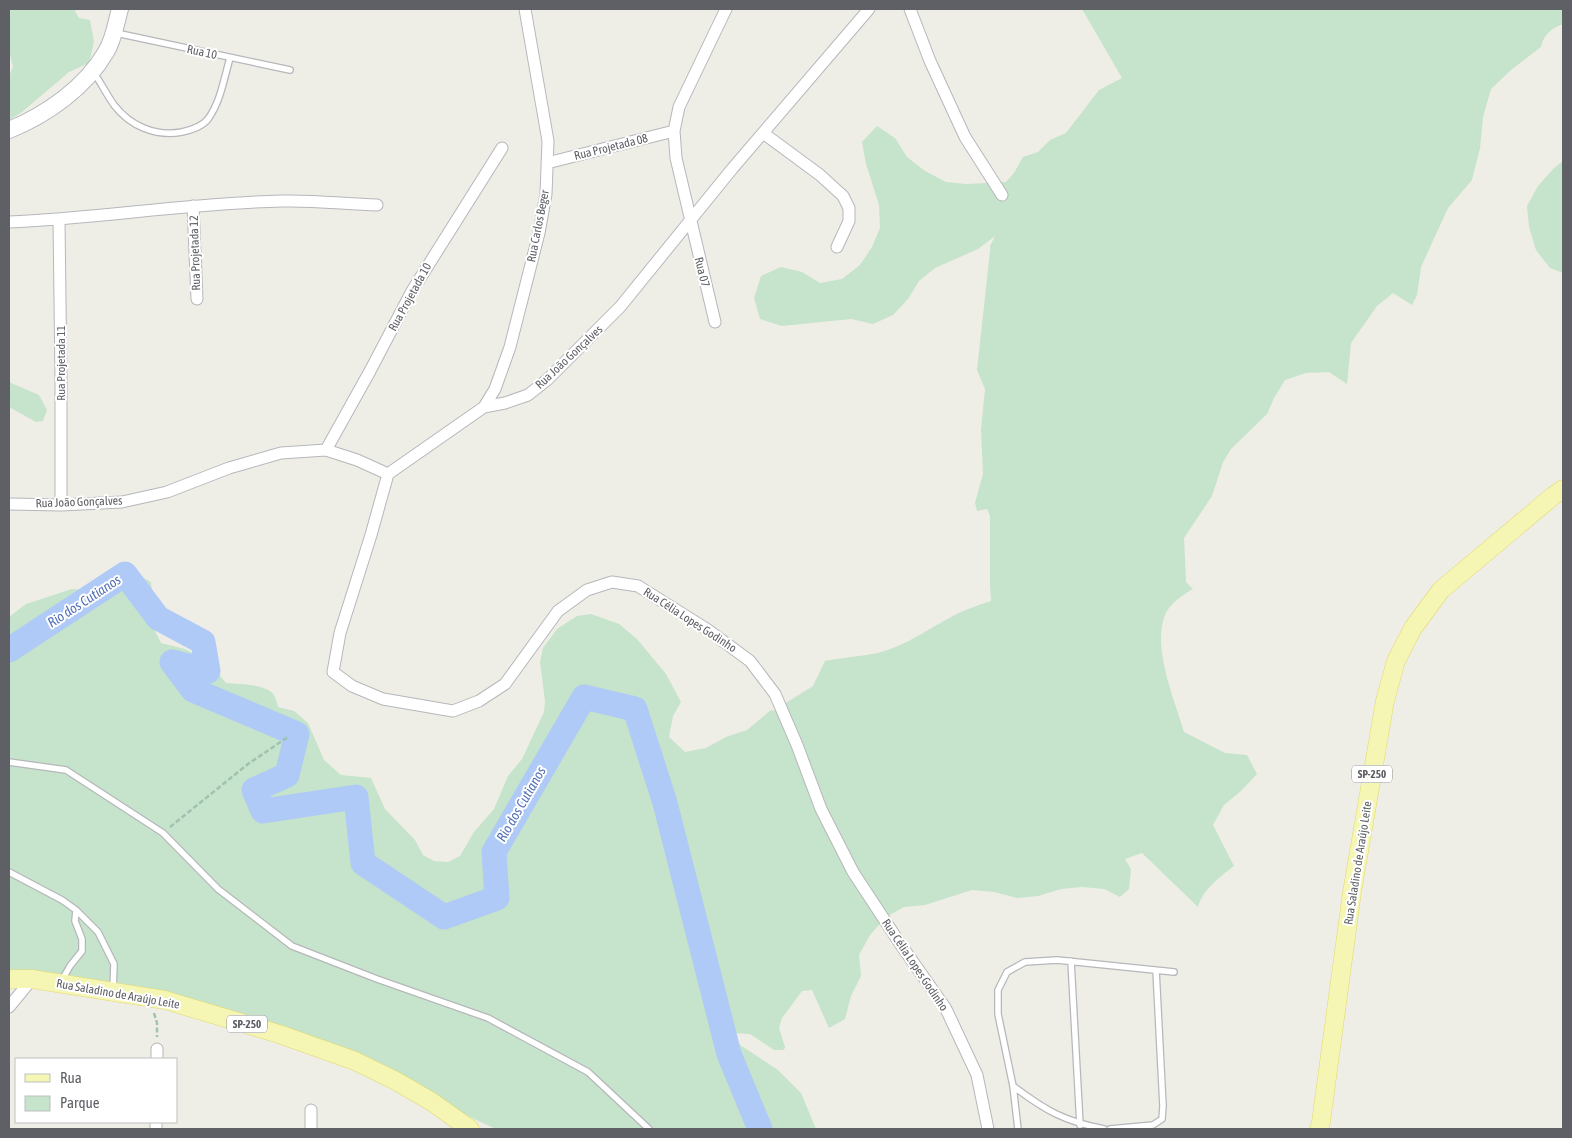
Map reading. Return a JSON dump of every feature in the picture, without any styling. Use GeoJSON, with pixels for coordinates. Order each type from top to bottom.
{"type":"FeatureCollection","features":[{"type":"Feature","properties":{"kind":"main road"},"geometry":{"type":"LineString","coordinates":[[9,130],[29,122],[66,96],[93,71],[107,51],[120,9]]}},
{"type":"Feature","properties":{"kind":"main road","name":"Rua Saladino de Araújo Leite"},"geometry":{"type":"LineString","coordinates":[[1319,1129],[1352,892],[1385,701],[1396,662],[1413,628],[1441,590],[1552,496],[1563,489]]}},
{"type":"Feature","properties":{"kind":"main road","name":"Rua Saladino de Araújo Leite"},"geometry":{"type":"LineString","coordinates":[[9,979],[32,979],[165,1000],[228,1018],[356,1061],[432,1102],[468,1128]]}},
{"type":"Feature","properties":{"kind":"street","name":"Rua Carlos Beger"},"geometry":{"type":"LineString","coordinates":[[484,407],[495,389],[510,347],[539,233],[546,194],[548,141],[525,9]]}},
{"type":"Feature","properties":{"kind":"street","name":"Rua 07"},"geometry":{"type":"LineString","coordinates":[[715,322],[676,158],[674,131],[679,106],[726,9]]}},
{"type":"Feature","properties":{"kind":"street","name":"Rua João Gonçalves"},"geometry":{"type":"LineString","coordinates":[[9,504],[60,505],[122,502],[167,492],[229,468],[282,454],[326,450],[357,460],[388,474],[484,407],[505,403],[528,395],[547,380],[620,307],[763,133],[869,9]]}},
{"type":"Feature","properties":{"kind":"street"},"geometry":{"type":"LineString","coordinates":[[910,9],[930,61],[965,137],[1002,195]]}},
{"type":"Feature","properties":{"kind":"street","name":"Rua Projetada 08"},"geometry":{"type":"LineString","coordinates":[[548,163],[674,131]]}},
{"type":"Feature","properties":{"kind":"street"},"geometry":{"type":"LineString","coordinates":[[763,133],[843,196],[849,208],[849,221],[837,247]]}},
{"type":"Feature","properties":{"kind":"street","name":"Rua Projetada 10"},"geometry":{"type":"LineString","coordinates":[[326,450],[412,291],[502,148]]}},
{"type":"Feature","properties":{"kind":"street"},"geometry":{"type":"LineString","coordinates":[[9,222],[59,220],[193,206],[283,201],[377,205]]}},
{"type":"Feature","properties":{"kind":"street","name":"Rua Projetada 12"},"geometry":{"type":"LineString","coordinates":[[193,206],[197,299]]}},
{"type":"Feature","properties":{"kind":"street","name":"Rua Projetada 11"},"geometry":{"type":"LineString","coordinates":[[59,220],[60,505]]}},
{"type":"Feature","properties":{"kind":"street","name":"Rua Célia Lopes Godinho"},"geometry":{"type":"LineString","coordinates":[[388,474],[340,633],[333,672],[352,686],[382,699],[453,711],[479,701],[505,684],[558,611],[587,590],[612,582],[638,586],[708,630],[750,661],[775,694],[821,809],[853,872],[946,1009],[977,1076],[988,1129]]}},
{"type":"Feature","properties":{"kind":"street"},"geometry":{"type":"LineString","coordinates":[[9,1007],[32,979]]}},
{"type":"Feature","properties":{"kind":"street"},"geometry":{"type":"LineString","coordinates":[[311,1110],[311,1129]]}},
{"type":"Feature","properties":{"kind":"lane","name":"Rua 10"},"geometry":{"type":"LineString","coordinates":[[114,32],[290,70]]}},
{"type":"Feature","properties":{"kind":"lane"},"geometry":{"type":"LineString","coordinates":[[93,71],[115,106],[130,120],[149,131],[175,133],[194,130],[208,120],[220,97],[230,58]]}},
{"type":"Feature","properties":{"kind":"lane"},"geometry":{"type":"LineString","coordinates":[[9,762],[66,770],[163,833],[218,889],[292,946],[377,979],[488,1018],[588,1072],[649,1129]]}},
{"type":"Feature","properties":{"kind":"lane"},"geometry":{"type":"LineString","coordinates":[[9,872],[62,900],[76,910],[98,932],[114,964],[113,992]]}},
{"type":"Feature","properties":{"kind":"lane"},"geometry":{"type":"LineString","coordinates":[[60,984],[70,966],[82,951],[82,939],[75,921],[76,910]]}},
{"type":"Feature","properties":{"kind":"lane"},"geometry":{"type":"LineString","coordinates":[[1018,1129],[1013,1086],[998,1014],[998,990],[1007,972],[1025,962],[1057,960],[1174,972]]}},
{"type":"Feature","properties":{"kind":"lane"},"geometry":{"type":"LineString","coordinates":[[1071,961],[1080,1124]]}},
{"type":"Feature","properties":{"kind":"lane"},"geometry":{"type":"LineString","coordinates":[[1110,1129],[1153,1125],[1162,1119],[1163,1106],[1156,970]]}},
{"type":"Feature","properties":{"kind":"lane"},"geometry":{"type":"LineString","coordinates":[[1013,1086],[1041,1107],[1066,1120],[1104,1129]]}},
{"type":"Feature","properties":{"kind":"path"},"geometry":{"type":"LineString","coordinates":[[163,833],[248,764],[288,737]]}},
{"type":"Feature","properties":{"kind":"path"},"geometry":{"type":"LineString","coordinates":[[149,998],[156,1018],[156,1054]]}},
{"type":"Feature","properties":{"kind":"green space"},"geometry":{"type":"Polygon","coordinates":[[[9,9],[74,9],[79,18],[90,20],[94,42],[89,63],[69,72],[22,112],[9,120],[9,77],[13,66],[9,52],[9,9]]]}},
{"type":"Feature","properties":{"kind":"green space"},"geometry":{"type":"Polygon","coordinates":[[[1082,9],[1563,9],[1563,24],[1549,32],[1541,47],[1511,70],[1491,89],[1483,117],[1480,148],[1472,180],[1448,208],[1421,267],[1417,295],[1412,305],[1393,293],[1377,306],[1351,343],[1347,384],[1329,372],[1306,373],[1285,380],[1267,414],[1231,449],[1223,462],[1212,496],[1184,538],[1186,582],[1193,589],[1173,603],[1165,615],[1162,628],[1163,658],[1170,689],[1184,732],[1225,753],[1247,755],[1257,774],[1224,805],[1213,825],[1234,866],[1208,889],[1198,907],[1142,853],[1125,859],[1131,869],[1129,889],[1120,897],[1104,889],[1082,887],[1061,889],[1038,896],[1017,898],[994,892],[972,890],[925,905],[904,907],[886,917],[870,935],[859,955],[861,976],[851,996],[845,1019],[829,1028],[812,990],[802,991],[782,1018],[779,1028],[785,1047],[784,1050],[774,1050],[750,1034],[734,1033],[734,1041],[778,1070],[801,1093],[816,1129],[496,1129],[371,1063],[225,1009],[106,981],[28,971],[9,971],[9,617],[26,604],[72,589],[94,591],[131,571],[151,582],[153,603],[152,625],[161,643],[185,649],[208,661],[226,683],[252,685],[270,691],[275,696],[278,707],[294,711],[308,723],[324,760],[341,775],[371,778],[385,809],[415,840],[423,855],[434,861],[448,862],[460,856],[474,832],[494,809],[508,776],[522,759],[544,712],[545,701],[540,662],[543,648],[557,629],[577,616],[591,614],[619,624],[637,639],[666,674],[681,702],[673,716],[669,737],[685,752],[706,748],[726,737],[747,730],[771,710],[773,711],[813,686],[825,661],[885,651],[901,645],[956,614],[991,601],[990,516],[987,509],[977,511],[975,503],[983,474],[981,430],[985,389],[977,370],[990,246],[995,236],[978,249],[935,268],[919,281],[908,299],[893,315],[873,324],[851,319],[782,326],[760,319],[754,298],[761,276],[781,267],[802,272],[820,283],[842,279],[860,265],[872,247],[880,228],[879,205],[866,164],[862,142],[877,126],[895,138],[907,157],[925,171],[946,182],[966,184],[1006,182],[1014,173],[1023,157],[1038,152],[1050,140],[1066,133],[1099,90],[1122,78],[1082,9]]]}},
{"type":"Feature","properties":{"kind":"green space"},"geometry":{"type":"Polygon","coordinates":[[[1563,161],[1563,273],[1550,268],[1536,250],[1529,227],[1527,206],[1538,186],[1563,161]]]}},
{"type":"Feature","properties":{"kind":"green space"},"geometry":{"type":"Polygon","coordinates":[[[9,381],[39,395],[47,410],[43,421],[36,422],[9,407],[9,381]]]}},
{"type":"Feature","properties":{"kind":"waterway","name":"Rio dos Cutianos"},"geometry":{"type":"LineString","coordinates":[[9,650],[125,574],[158,618],[203,642],[208,671],[172,662],[193,690],[297,734],[287,775],[254,790],[263,811],[356,797],[363,863],[444,917],[497,898],[494,852],[584,697],[635,709],[665,803],[729,1054],[760,1129]]}}]}
